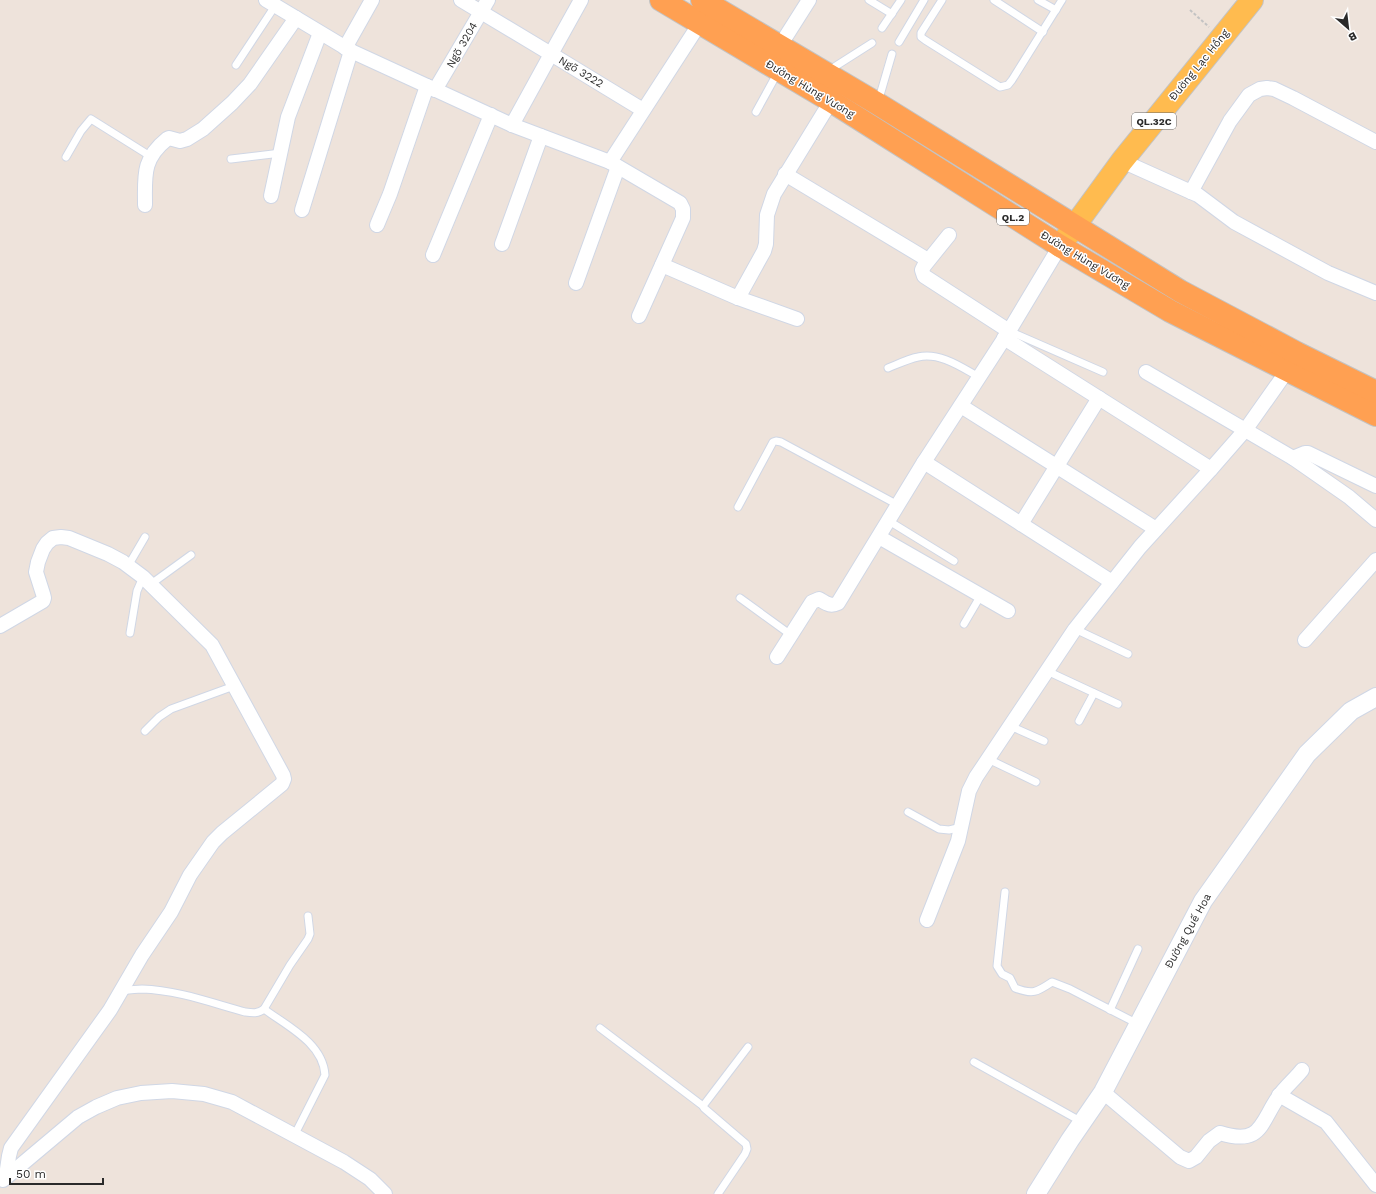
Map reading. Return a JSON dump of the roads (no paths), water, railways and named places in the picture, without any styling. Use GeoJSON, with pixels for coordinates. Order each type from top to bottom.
{"type":"FeatureCollection","features":[{"type":"Feature","properties":{"kind":"highway","name":"Đường Hùng Vương"},"geometry":{"type":"LineString","coordinates":[[661,0],[707,7],[780,46],[826,72],[1180,291],[1297,353],[1376,392]]}},
{"type":"Feature","properties":{"kind":"highway","name":"Đường Hùng Vương"},"geometry":{"type":"LineString","coordinates":[[707,7],[773,67],[831,101],[1060,246],[1170,311],[1376,415]]}},
{"type":"Feature","properties":{"kind":"main road","name":"Đường Lạc Hồng"},"geometry":{"type":"LineString","coordinates":[[1060,246],[1122,161],[1252,0]]}},
{"type":"Feature","properties":{"kind":"street"},"geometry":{"type":"LineString","coordinates":[[302,210],[348,49],[372,0]]}},
{"type":"Feature","properties":{"kind":"street"},"geometry":{"type":"LineString","coordinates":[[461,0],[484,6],[551,54],[512,125]]}},
{"type":"Feature","properties":{"kind":"street","name":"Ngõ 3222"},"geometry":{"type":"LineString","coordinates":[[581,0],[551,54],[643,110]]}},
{"type":"Feature","properties":{"kind":"street"},"geometry":{"type":"LineString","coordinates":[[773,67],[780,46],[809,0]]}},
{"type":"Feature","properties":{"kind":"street"},"geometry":{"type":"LineString","coordinates":[[273,2],[296,18],[348,49],[512,125],[614,165],[680,203],[683,209],[683,218],[639,316]]}},
{"type":"Feature","properties":{"kind":"street","name":"Ngõ 3204"},"geometry":{"type":"LineString","coordinates":[[377,225],[431,88],[484,6]]}},
{"type":"Feature","properties":{"kind":"street"},"geometry":{"type":"LineString","coordinates":[[576,283],[614,165],[643,110],[707,7]]}},
{"type":"Feature","properties":{"kind":"street"},"geometry":{"type":"LineString","coordinates":[[146,205],[145,184],[147,164],[150,156],[167,139],[184,141],[191,137],[232,103],[250,84],[296,18]]}},
{"type":"Feature","properties":{"kind":"street"},"geometry":{"type":"LineString","coordinates":[[271,196],[288,117],[320,33]]}},
{"type":"Feature","properties":{"kind":"street"},"geometry":{"type":"LineString","coordinates":[[1191,192],[1230,121],[1249,95],[1260,89],[1274,89],[1376,142]]}},
{"type":"Feature","properties":{"kind":"street"},"geometry":{"type":"LineString","coordinates":[[738,298],[764,251],[768,208],[774,194],[831,101]]}},
{"type":"Feature","properties":{"kind":"street"},"geometry":{"type":"LineString","coordinates":[[433,255],[491,115]]}},
{"type":"Feature","properties":{"kind":"street"},"geometry":{"type":"LineString","coordinates":[[502,244],[541,136]]}},
{"type":"Feature","properties":{"kind":"street"},"geometry":{"type":"LineString","coordinates":[[1122,161],[1191,192],[1234,222],[1328,272],[1376,293]]}},
{"type":"Feature","properties":{"kind":"street"},"geometry":{"type":"LineString","coordinates":[[785,174],[928,260]]}},
{"type":"Feature","properties":{"kind":"street"},"geometry":{"type":"LineString","coordinates":[[949,235],[928,260],[922,270],[924,276],[1099,398],[1212,469]]}},
{"type":"Feature","properties":{"kind":"street"},"geometry":{"type":"LineString","coordinates":[[777,657],[812,602],[819,599],[829,605],[838,603],[924,462],[1007,334],[1060,246]]}},
{"type":"Feature","properties":{"kind":"street"},"geometry":{"type":"LineString","coordinates":[[662,264],[738,298],[797,319]]}},
{"type":"Feature","properties":{"kind":"street"},"geometry":{"type":"LineString","coordinates":[[927,920],[962,827],[970,791],[976,777],[1075,629],[1156,529],[1212,469],[1246,429],[1287,371]]}},
{"type":"Feature","properties":{"kind":"street"},"geometry":{"type":"LineString","coordinates":[[1146,372],[1246,429],[1293,458],[1349,497],[1376,520]]}},
{"type":"Feature","properties":{"kind":"street"},"geometry":{"type":"LineString","coordinates":[[1021,524],[1099,398]]}},
{"type":"Feature","properties":{"kind":"street"},"geometry":{"type":"LineString","coordinates":[[961,406],[1156,529]]}},
{"type":"Feature","properties":{"kind":"street"},"geometry":{"type":"LineString","coordinates":[[1293,458],[1308,453],[1376,486]]}},
{"type":"Feature","properties":{"kind":"street"},"geometry":{"type":"LineString","coordinates":[[924,462],[1112,582]]}},
{"type":"Feature","properties":{"kind":"street"},"geometry":{"type":"LineString","coordinates":[[0,626],[43,601],[44,598],[36,572],[43,549],[53,538],[61,536],[69,538],[108,554],[128,566],[147,581],[212,644],[284,779],[282,784],[212,842],[190,875],[171,912],[142,955],[110,1010],[11,1148],[3,1179]]}},
{"type":"Feature","properties":{"kind":"street"},"geometry":{"type":"LineString","coordinates":[[879,537],[1008,611]]}},
{"type":"Feature","properties":{"kind":"street"},"geometry":{"type":"LineString","coordinates":[[1304,640],[1376,560]]}},
{"type":"Feature","properties":{"kind":"street","name":"Đường Quế Hoa"},"geometry":{"type":"LineString","coordinates":[[1036,1194],[1103,1092],[1203,900],[1307,754],[1351,711],[1376,696]]}},
{"type":"Feature","properties":{"kind":"street"},"geometry":{"type":"LineString","coordinates":[[1103,1092],[1180,1157],[1189,1161],[1196,1158],[1209,1141],[1220,1133],[1234,1137],[1247,1136],[1260,1130],[1280,1095],[1302,1070]]}},
{"type":"Feature","properties":{"kind":"street"},"geometry":{"type":"LineString","coordinates":[[3,1179],[78,1117],[96,1107],[117,1098],[141,1093],[172,1091],[204,1094],[232,1102],[344,1162],[370,1179],[385,1194]]}},
{"type":"Feature","properties":{"kind":"street"},"geometry":{"type":"LineString","coordinates":[[1280,1095],[1326,1122],[1376,1185]]}},
{"type":"Feature","properties":{"kind":"lane"},"geometry":{"type":"LineString","coordinates":[[869,0],[892,14]]}},
{"type":"Feature","properties":{"kind":"lane"},"geometry":{"type":"LineString","coordinates":[[882,28],[901,0]]}},
{"type":"Feature","properties":{"kind":"lane"},"geometry":{"type":"LineString","coordinates":[[899,42],[924,0]]}},
{"type":"Feature","properties":{"kind":"lane"},"geometry":{"type":"LineString","coordinates":[[942,0],[921,36],[1000,87],[1008,85],[1012,80],[1062,0]]}},
{"type":"Feature","properties":{"kind":"lane"},"geometry":{"type":"LineString","coordinates":[[994,0],[1043,32]]}},
{"type":"Feature","properties":{"kind":"lane"},"geometry":{"type":"LineString","coordinates":[[1038,0],[1056,10]]}},
{"type":"Feature","properties":{"kind":"lane"},"geometry":{"type":"LineString","coordinates":[[236,65],[273,2]]}},
{"type":"Feature","properties":{"kind":"lane"},"geometry":{"type":"LineString","coordinates":[[826,72],[872,42]]}},
{"type":"Feature","properties":{"kind":"lane"},"geometry":{"type":"LineString","coordinates":[[878,104],[892,54]]}},
{"type":"Feature","properties":{"kind":"lane"},"geometry":{"type":"LineString","coordinates":[[756,112],[773,67]]}},
{"type":"Feature","properties":{"kind":"lane"},"geometry":{"type":"LineString","coordinates":[[66,156],[80,131],[91,119],[150,156]]}},
{"type":"Feature","properties":{"kind":"lane"},"geometry":{"type":"LineString","coordinates":[[231,159],[281,153]]}},
{"type":"Feature","properties":{"kind":"lane"},"geometry":{"type":"LineString","coordinates":[[1007,334],[1103,372]]}},
{"type":"Feature","properties":{"kind":"lane"},"geometry":{"type":"LineString","coordinates":[[888,368],[918,357],[932,357],[948,360],[980,377]]}},
{"type":"Feature","properties":{"kind":"lane"},"geometry":{"type":"LineString","coordinates":[[738,507],[773,442],[776,441],[781,442],[898,505]]}},
{"type":"Feature","properties":{"kind":"lane"},"geometry":{"type":"LineString","coordinates":[[888,521],[954,561]]}},
{"type":"Feature","properties":{"kind":"lane"},"geometry":{"type":"LineString","coordinates":[[128,566],[145,537]]}},
{"type":"Feature","properties":{"kind":"lane"},"geometry":{"type":"LineString","coordinates":[[130,633],[137,591],[147,581],[191,554]]}},
{"type":"Feature","properties":{"kind":"lane"},"geometry":{"type":"LineString","coordinates":[[964,624],[980,595]]}},
{"type":"Feature","properties":{"kind":"lane"},"geometry":{"type":"LineString","coordinates":[[740,598],[791,635]]}},
{"type":"Feature","properties":{"kind":"lane"},"geometry":{"type":"LineString","coordinates":[[1075,629],[1128,654]]}},
{"type":"Feature","properties":{"kind":"lane"},"geometry":{"type":"LineString","coordinates":[[1048,671],[1118,704]]}},
{"type":"Feature","properties":{"kind":"lane"},"geometry":{"type":"LineString","coordinates":[[145,731],[158,717],[171,709],[234,686]]}},
{"type":"Feature","properties":{"kind":"lane"},"geometry":{"type":"LineString","coordinates":[[1079,721],[1094,692]]}},
{"type":"Feature","properties":{"kind":"lane"},"geometry":{"type":"LineString","coordinates":[[1010,726],[1044,741]]}},
{"type":"Feature","properties":{"kind":"lane"},"geometry":{"type":"LineString","coordinates":[[988,759],[1036,782]]}},
{"type":"Feature","properties":{"kind":"lane"},"geometry":{"type":"LineString","coordinates":[[908,812],[939,829],[949,830],[962,827]]}},
{"type":"Feature","properties":{"kind":"lane"},"geometry":{"type":"LineString","coordinates":[[1005,892],[997,966],[1002,974],[1010,978],[1014,988],[1025,992],[1038,991],[1052,982],[1070,989],[1138,1024]]}},
{"type":"Feature","properties":{"kind":"lane"},"geometry":{"type":"LineString","coordinates":[[120,991],[141,989],[163,992],[191,997],[245,1012],[257,1013],[264,1009],[290,965],[308,939],[310,934],[308,916]]}},
{"type":"Feature","properties":{"kind":"lane"},"geometry":{"type":"LineString","coordinates":[[1110,1010],[1138,949]]}},
{"type":"Feature","properties":{"kind":"lane"},"geometry":{"type":"LineString","coordinates":[[264,1009],[310,1042],[316,1049],[325,1067],[325,1075],[320,1087],[294,1136]]}},
{"type":"Feature","properties":{"kind":"lane"},"geometry":{"type":"LineString","coordinates":[[600,1028],[703,1106],[746,1144],[747,1149],[745,1154],[718,1194]]}},
{"type":"Feature","properties":{"kind":"lane"},"geometry":{"type":"LineString","coordinates":[[703,1106],[748,1047]]}},
{"type":"Feature","properties":{"kind":"lane"},"geometry":{"type":"LineString","coordinates":[[974,1062],[1082,1122]]}}]}
